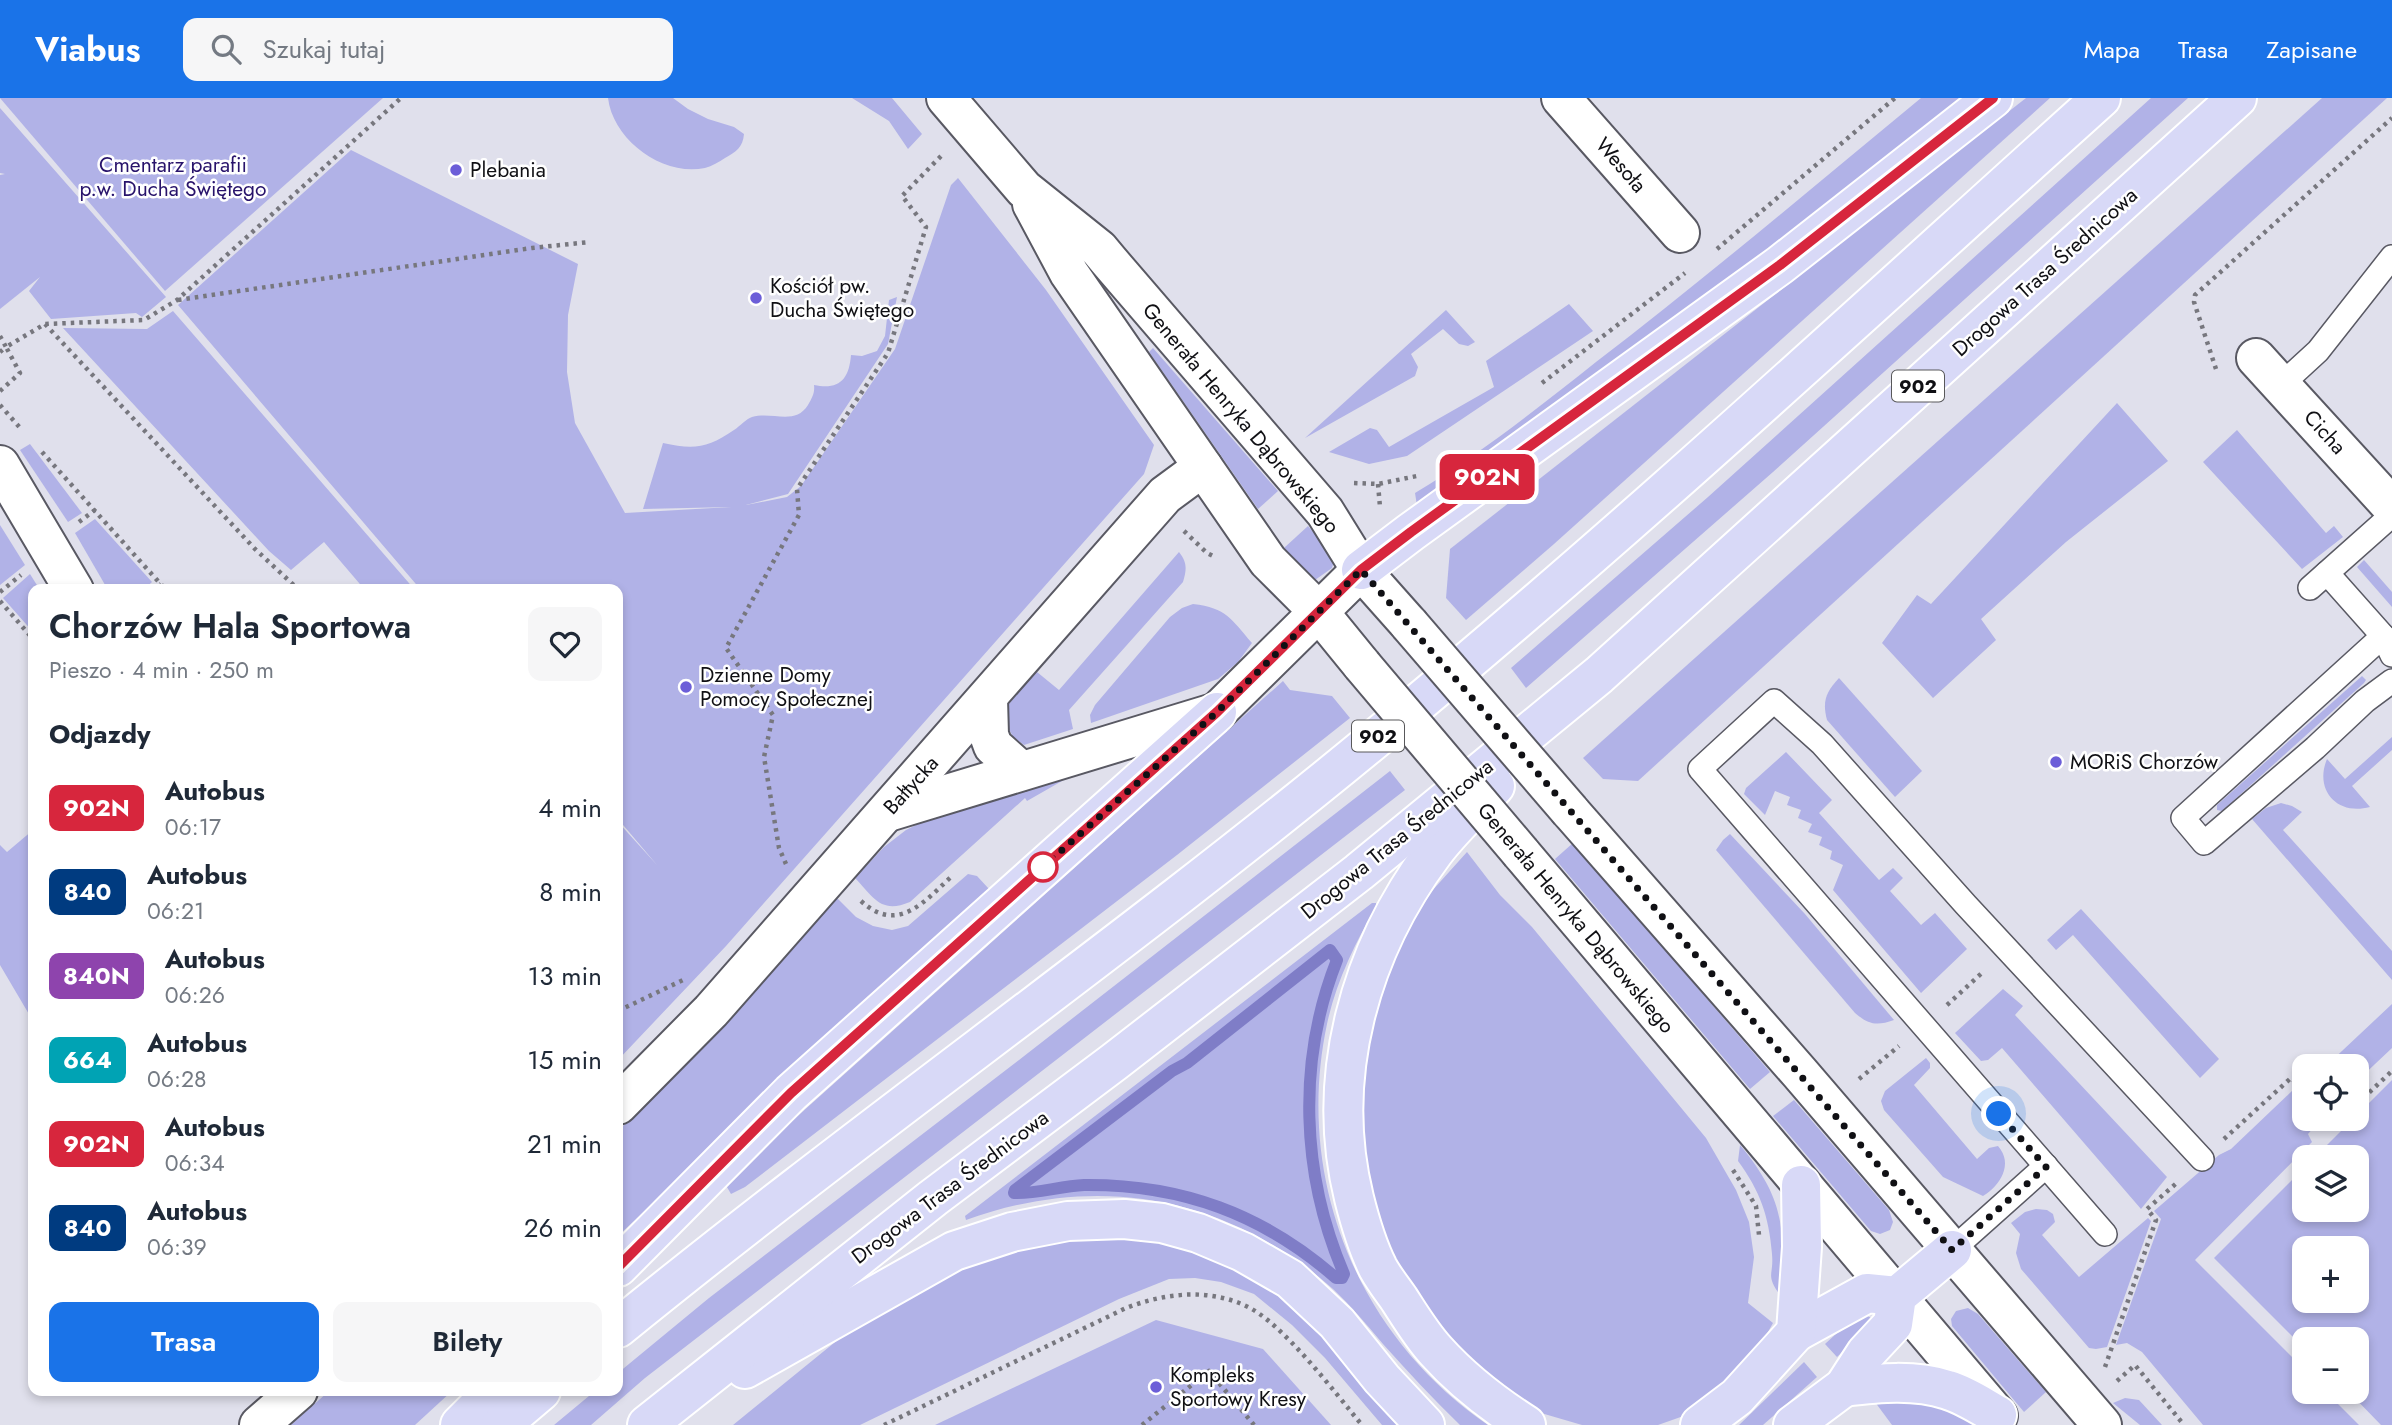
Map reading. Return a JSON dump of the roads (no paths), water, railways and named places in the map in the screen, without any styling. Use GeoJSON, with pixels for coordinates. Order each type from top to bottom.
{"type":"FeatureCollection","features":[{"type":"Feature","properties":{"kind":"main road"},"geometry":{"type":"LineString","coordinates":[[1361,570],[1780,265],[1993,98]]}},
{"type":"Feature","properties":{"kind":"main road","name":"902"},"geometry":{"type":"LineString","coordinates":[[623,1324],[722,1244],[1209,873],[1375,739],[1541,599],[1762,405],[2101,98]]}},
{"type":"Feature","properties":{"kind":"main road","name":"Drogowa Trasa Średnicowa"},"geometry":{"type":"LineString","coordinates":[[648,1424],[933,1198],[1114,1062],[1348,880],[1599,675],[2237,98]]}},
{"type":"Feature","properties":{"kind":"main road"},"geometry":{"type":"LineString","coordinates":[[1526,1425],[1476,1390],[1435,1351],[1378,1268],[1361,1226],[1348,1175],[1342,1083],[1352,1026],[1369,968],[1402,902],[1434,851],[1599,675]]}},
{"type":"Feature","properties":{"kind":"main road"},"geometry":{"type":"LineString","coordinates":[[623,1262],[791,1093],[1217,712]]}},
{"type":"Feature","properties":{"kind":"main road"},"geometry":{"type":"LineString","coordinates":[[1796,1332],[1802,1247],[1801,1185]]}},
{"type":"Feature","properties":{"kind":"main road"},"geometry":{"type":"LineString","coordinates":[[648,1424],[954,1251],[1012,1232],[1068,1221],[1124,1219],[1162,1223],[1198,1233],[1243,1252],[1290,1279],[1337,1322],[1382,1379],[1425,1425]]}},
{"type":"Feature","properties":{"kind":"main road"},"geometry":{"type":"LineString","coordinates":[[1793,1425],[1844,1387],[1866,1353],[1893,1324],[1897,1296],[1952,1250]]}},
{"type":"Feature","properties":{"kind":"main road"},"geometry":{"type":"LineString","coordinates":[[1700,1425],[1737,1397],[1796,1332],[1867,1293],[1897,1296]]}},
{"type":"Feature","properties":{"kind":"main road"},"geometry":{"type":"LineString","coordinates":[[1844,1387],[1896,1382],[1930,1386],[1949,1390],[2001,1420]]}},
{"type":"Feature","properties":{"kind":"main road"},"geometry":{"type":"LineString","coordinates":[[460,1425],[489,1396]]}},
{"type":"Feature","properties":{"kind":"main road"},"geometry":{"type":"LineString","coordinates":[[501,1425],[535,1396]]}},
{"type":"Feature","properties":{"kind":"street","name":"Generała Henryka Dąbrowskiego"},"geometry":{"type":"LineString","coordinates":[[946,98],[1024,189],[1104,255],[1325,512],[1361,570],[2102,1425]]}},
{"type":"Feature","properties":{"kind":"street","name":"Wesoła"},"geometry":{"type":"LineString","coordinates":[[1561,98],[1686,250]]}},
{"type":"Feature","properties":{"kind":"street","name":"Generała Henryka Dąbrowskiego"},"geometry":{"type":"LineString","coordinates":[[1024,189],[1069,273],[1268,561],[1318,611],[2001,1420]]}},
{"type":"Feature","properties":{"kind":"street","name":"Cicha"},"geometry":{"type":"LineString","coordinates":[[2269,371],[2392,507]]}},
{"type":"Feature","properties":{"kind":"street"},"geometry":{"type":"LineString","coordinates":[[0,466],[70,584]]}},
{"type":"Feature","properties":{"kind":"street","name":"Bałtycka"},"geometry":{"type":"LineString","coordinates":[[623,1100],[711,1011],[1165,495],[1203,467]]}},
{"type":"Feature","properties":{"kind":"street"},"geometry":{"type":"LineString","coordinates":[[887,812],[1217,712],[1361,570]]}},
{"type":"Feature","properties":{"kind":"street"},"geometry":{"type":"LineString","coordinates":[[988,699],[989,735],[993,746],[1021,771]]}},
{"type":"Feature","properties":{"kind":"street"},"geometry":{"type":"LineString","coordinates":[[260,1425],[292,1396]]}},
{"type":"Feature","properties":{"kind":"lane"},"geometry":{"type":"LineString","coordinates":[[2269,371],[2318,351],[2392,257]]}},
{"type":"Feature","properties":{"kind":"lane"},"geometry":{"type":"LineString","coordinates":[[2392,515],[2319,580],[2388,645],[2183,818],[2204,843],[2365,701],[2392,681]]}},
{"type":"Feature","properties":{"kind":"lane"},"geometry":{"type":"LineString","coordinates":[[2105,1234],[1700,769],[1774,701],[1822,744],[1966,905],[2202,1160]]}},
{"type":"Feature","properties":{"kind":"lane"},"geometry":{"type":"LineString","coordinates":[[1952,1250],[2046,1167]]}},
{"type":"Feature","properties":{"kind":"waterway"},"geometry":{"type":"LineString","coordinates":[[1330,950],[1337,960],[1324,998],[1315,1038],[1309,1117],[1319,1197],[1344,1274],[1342,1278],[1336,1278],[1279,1236],[1250,1220],[1187,1197],[1120,1186],[1084,1185],[1014,1193],[1172,1071],[1187,1063],[1330,950]]}},
{"type":"Feature","properties":{"kind":"place","name":"Plebania"},"geometry":{"type":"Point","coordinates":[456,170]}},
{"type":"Feature","properties":{"kind":"place","name":"Kościół pw. Ducha Świętego"},"geometry":{"type":"Point","coordinates":[756,298]}},
{"type":"Feature","properties":{"kind":"place","name":"Dzienne Domy Pomocy Społecznej"},"geometry":{"type":"Point","coordinates":[686,687]}},
{"type":"Feature","properties":{"kind":"place","name":"MORiS Chorzów"},"geometry":{"type":"Point","coordinates":[2056,762]}},
{"type":"Feature","properties":{"kind":"place","name":"Kompleks Sportowy Kresy"},"geometry":{"type":"Point","coordinates":[1156,1387]}},
{"type":"Feature","properties":{"kind":"park label","name":"Cmentarz parafii p.w. Ducha Świętego"},"geometry":{"type":"Point","coordinates":[173,177]}}]}
